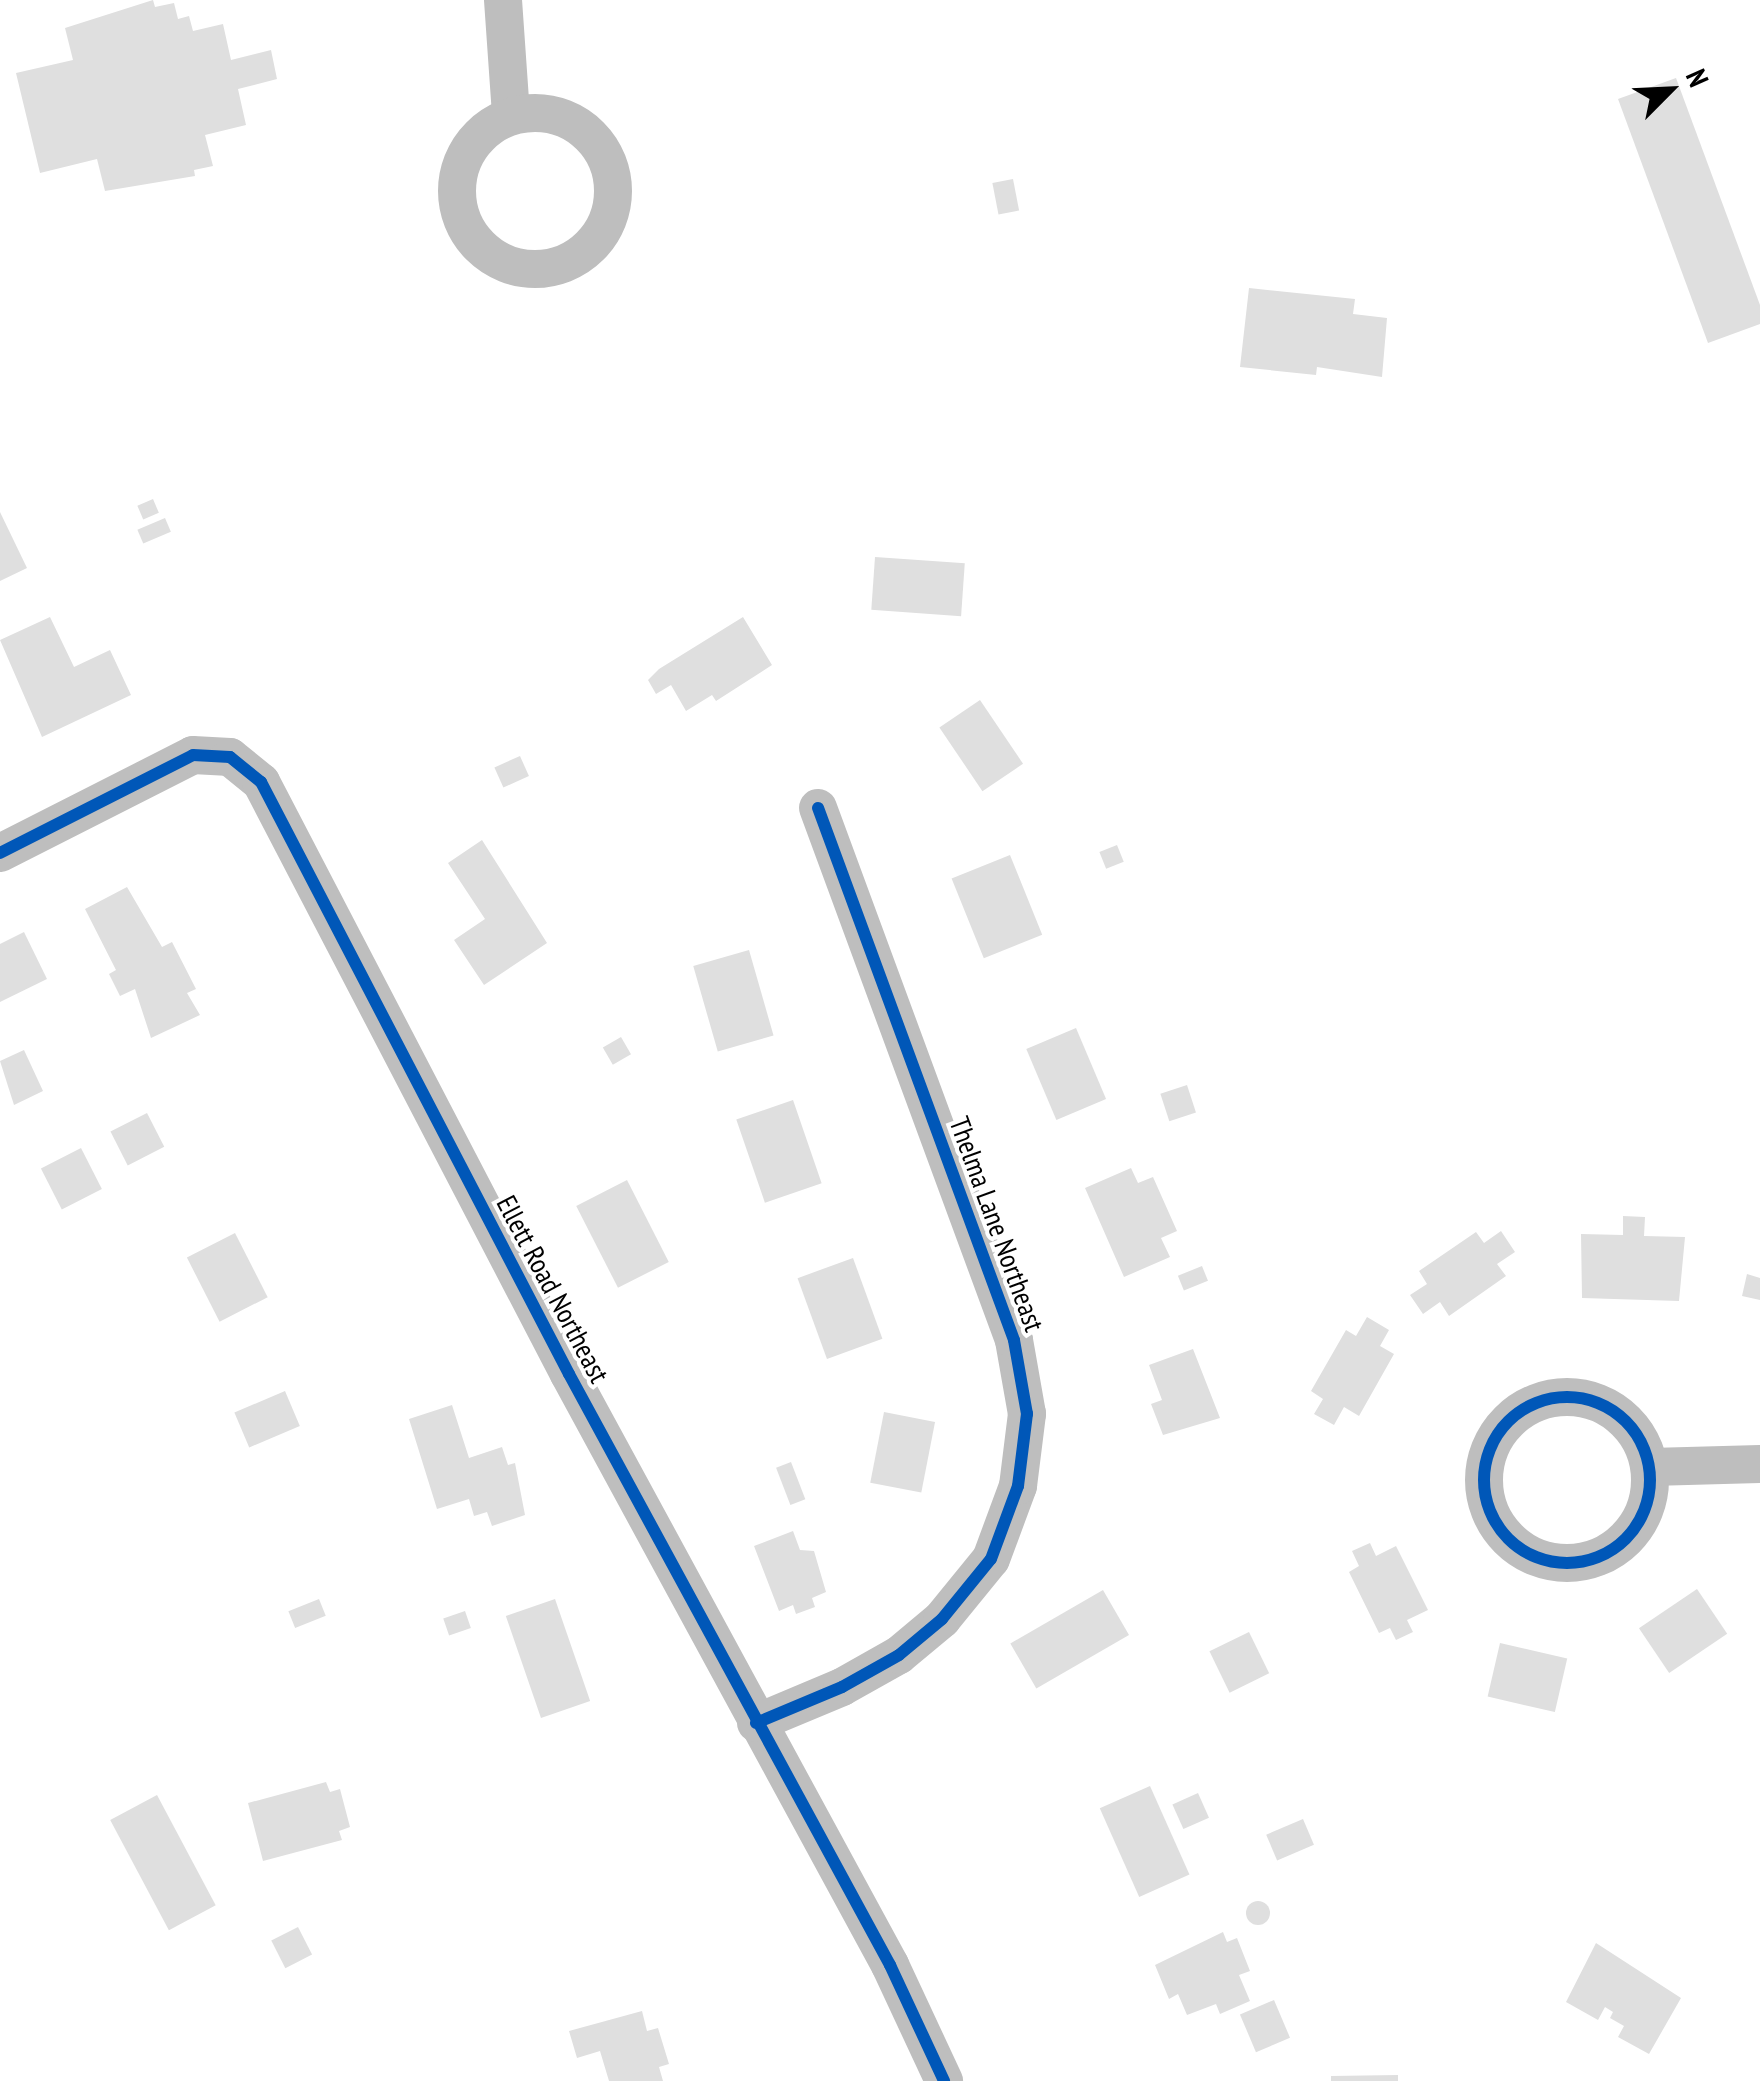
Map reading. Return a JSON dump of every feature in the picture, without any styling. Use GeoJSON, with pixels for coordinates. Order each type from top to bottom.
{"type":"FeatureCollection","features":[{"type":"Feature","properties":{"kind":"street"},"geometry":{"type":"LineString","coordinates":[[503,0],[511,113]]}},
{"type":"Feature","properties":{"kind":"street"},"geometry":{"type":"LineString","coordinates":[[511,113],[571,122],[594,140],[610,170],[613,203],[603,230],[578,256],[550,266],[500,263],[474,240],[459,210],[457,182],[468,153],[485,130],[511,113]]}},
{"type":"Feature","properties":{"kind":"street","name":"Ellett Road Northeast"},"geometry":{"type":"LineString","coordinates":[[1,849],[193,755],[230,758],[261,782],[756,1722],[890,1966],[944,2081]]}},
{"type":"Feature","properties":{"kind":"street","name":"Thelma Lane Northeast"},"geometry":{"type":"LineString","coordinates":[[756,1722],[842,1687],[899,1655],[942,1619],[991,1559],[1018,1486],[1027,1414],[1014,1340],[818,808]]}},
{"type":"Feature","properties":{"kind":"street"},"geometry":{"type":"LineString","coordinates":[[1562,1395],[1592,1399],[1620,1414],[1640,1438],[1651,1467],[1649,1500],[1635,1530],[1611,1553],[1579,1564],[1538,1560],[1504,1536],[1485,1499],[1486,1457],[1506,1421],[1532,1403],[1562,1395]]}},
{"type":"Feature","properties":{"kind":"street"},"geometry":{"type":"LineString","coordinates":[[1651,1467],[1760,1464]]}},
{"type":"Feature","properties":{"kind":"building"},"geometry":{"type":"Polygon","coordinates":[[[153,0],[155,7],[174,3],[178,19],[189,16],[193,31],[223,24],[231,60],[271,50],[277,79],[238,89],[246,125],[205,135],[213,166],[194,170],[195,176],[105,191],[97,159],[40,173],[16,73],[73,60],[65,28],[153,0]]]}},
{"type":"Feature","properties":{"kind":"building"},"geometry":{"type":"Polygon","coordinates":[[[1676,78],[1760,305],[1760,324],[1708,343],[1618,99],[1676,78]]]}},
{"type":"Feature","properties":{"kind":"building"},"geometry":{"type":"Polygon","coordinates":[[[1013,179],[1019,210],[998,214],[992,183],[1013,179]]]}},
{"type":"Feature","properties":{"kind":"building"},"geometry":{"type":"Polygon","coordinates":[[[1249,288],[1355,299],[1353,314],[1387,318],[1382,377],[1317,367],[1316,375],[1240,367],[1249,288]]]}},
{"type":"Feature","properties":{"kind":"building"},"geometry":{"type":"Polygon","coordinates":[[[153,499],[159,513],[143,519],[137,506],[153,499]]]}},
{"type":"Feature","properties":{"kind":"building"},"geometry":{"type":"Polygon","coordinates":[[[0,512],[27,568],[0,581],[0,512]]]}},
{"type":"Feature","properties":{"kind":"building"},"geometry":{"type":"Polygon","coordinates":[[[165,518],[171,532],[143,544],[137,530],[165,518]]]}},
{"type":"Feature","properties":{"kind":"building"},"geometry":{"type":"Polygon","coordinates":[[[875,557],[965,563],[961,616],[871,610],[875,557]]]}},
{"type":"Feature","properties":{"kind":"building"},"geometry":{"type":"Polygon","coordinates":[[[50,617],[74,667],[110,650],[131,695],[42,737],[0,640],[50,617]]]}},
{"type":"Feature","properties":{"kind":"building"},"geometry":{"type":"Polygon","coordinates":[[[743,617],[772,665],[716,701],[712,695],[686,711],[671,685],[656,694],[648,680],[659,669],[743,617]]]}},
{"type":"Feature","properties":{"kind":"building"},"geometry":{"type":"Polygon","coordinates":[[[980,700],[1023,764],[982,791],[939,727],[980,700]]]}},
{"type":"Feature","properties":{"kind":"building"},"geometry":{"type":"Polygon","coordinates":[[[520,756],[529,776],[503,787],[494,767],[520,756]]]}},
{"type":"Feature","properties":{"kind":"building"},"geometry":{"type":"Polygon","coordinates":[[[482,840],[547,943],[484,985],[454,940],[485,919],[448,863],[482,840]]]}},
{"type":"Feature","properties":{"kind":"building"},"geometry":{"type":"Polygon","coordinates":[[[1117,845],[1124,862],[1106,869],[1099,852],[1117,845]]]}},
{"type":"Feature","properties":{"kind":"building"},"geometry":{"type":"Polygon","coordinates":[[[1010,855],[1042,935],[984,958],[952,879],[1010,855]]]}},
{"type":"Feature","properties":{"kind":"building"},"geometry":{"type":"Polygon","coordinates":[[[127,887],[162,947],[172,942],[196,989],[187,993],[200,1015],[151,1038],[135,989],[120,996],[109,974],[116,970],[85,909],[127,887]]]}},
{"type":"Feature","properties":{"kind":"building"},"geometry":{"type":"Polygon","coordinates":[[[24,932],[47,979],[0,1002],[0,944],[24,932]]]}},
{"type":"Feature","properties":{"kind":"building"},"geometry":{"type":"Polygon","coordinates":[[[749,950],[774,1036],[718,1052],[693,966],[749,950]]]}},
{"type":"Feature","properties":{"kind":"building"},"geometry":{"type":"Polygon","coordinates":[[[1076,1028],[1106,1099],[1056,1120],[1026,1049],[1076,1028]]]}},
{"type":"Feature","properties":{"kind":"building"},"geometry":{"type":"Polygon","coordinates":[[[621,1037],[631,1054],[613,1065],[603,1048],[621,1037]]]}},
{"type":"Feature","properties":{"kind":"building"},"geometry":{"type":"Polygon","coordinates":[[[24,1050],[43,1091],[14,1105],[0,1061],[24,1050]]]}},
{"type":"Feature","properties":{"kind":"building"},"geometry":{"type":"Polygon","coordinates":[[[1187,1085],[1196,1113],[1169,1121],[1160,1094],[1187,1085]]]}},
{"type":"Feature","properties":{"kind":"building"},"geometry":{"type":"Polygon","coordinates":[[[793,1100],[822,1183],[765,1203],[736,1120],[793,1100]]]}},
{"type":"Feature","properties":{"kind":"building"},"geometry":{"type":"Polygon","coordinates":[[[147,1113],[164,1147],[128,1165],[110,1132],[147,1113]]]}},
{"type":"Feature","properties":{"kind":"building"},"geometry":{"type":"Polygon","coordinates":[[[81,1148],[102,1189],[62,1209],[41,1168],[81,1148]]]}},
{"type":"Feature","properties":{"kind":"building"},"geometry":{"type":"Polygon","coordinates":[[[1131,1168],[1138,1183],[1153,1177],[1177,1231],[1161,1238],[1170,1257],[1124,1277],[1085,1188],[1131,1168]]]}},
{"type":"Feature","properties":{"kind":"building"},"geometry":{"type":"Polygon","coordinates":[[[627,1180],[669,1262],[618,1288],[576,1206],[627,1180]]]}},
{"type":"Feature","properties":{"kind":"building"},"geometry":{"type":"Polygon","coordinates":[[[1623,1216],[1645,1217],[1644,1236],[1685,1237],[1679,1301],[1582,1298],[1581,1234],[1623,1235],[1623,1216]]]}},
{"type":"Feature","properties":{"kind":"building"},"geometry":{"type":"Polygon","coordinates":[[[1501,1231],[1515,1252],[1497,1264],[1506,1276],[1449,1316],[1440,1302],[1423,1314],[1410,1295],[1427,1284],[1419,1271],[1476,1232],[1484,1243],[1501,1231]]]}},
{"type":"Feature","properties":{"kind":"building"},"geometry":{"type":"Polygon","coordinates":[[[235,1233],[268,1297],[220,1322],[187,1258],[235,1233]]]}},
{"type":"Feature","properties":{"kind":"building"},"geometry":{"type":"Polygon","coordinates":[[[853,1258],[882,1339],[827,1359],[798,1278],[853,1258]]]}},
{"type":"Feature","properties":{"kind":"building"},"geometry":{"type":"Polygon","coordinates":[[[1202,1266],[1208,1281],[1184,1291],[1178,1276],[1202,1266]]]}},
{"type":"Feature","properties":{"kind":"building"},"geometry":{"type":"Polygon","coordinates":[[[1747,1274],[1760,1278],[1760,1300],[1742,1296],[1747,1274]]]}},
{"type":"Feature","properties":{"kind":"building"},"geometry":{"type":"Polygon","coordinates":[[[1367,1317],[1389,1330],[1380,1346],[1394,1354],[1359,1416],[1344,1407],[1334,1425],[1314,1414],[1323,1399],[1311,1391],[1346,1330],[1356,1336],[1367,1317]]]}},
{"type":"Feature","properties":{"kind":"building"},"geometry":{"type":"Polygon","coordinates":[[[1193,1349],[1220,1418],[1163,1435],[1151,1404],[1162,1400],[1149,1365],[1193,1349]]]}},
{"type":"Feature","properties":{"kind":"building"},"geometry":{"type":"Polygon","coordinates":[[[285,1391],[300,1426],[249,1447],[234,1412],[285,1391]]]}},
{"type":"Feature","properties":{"kind":"building"},"geometry":{"type":"Polygon","coordinates":[[[452,1405],[469,1458],[502,1447],[508,1465],[515,1463],[525,1515],[492,1526],[487,1512],[474,1516],[469,1499],[437,1509],[409,1419],[452,1405]]]}},
{"type":"Feature","properties":{"kind":"building"},"geometry":{"type":"Polygon","coordinates":[[[884,1412],[935,1422],[921,1493],[870,1483],[884,1412]]]}},
{"type":"Feature","properties":{"kind":"building"},"geometry":{"type":"Polygon","coordinates":[[[791,1462],[805,1499],[790,1505],[776,1468],[791,1462]]]}},
{"type":"Feature","properties":{"kind":"building"},"geometry":{"type":"Polygon","coordinates":[[[793,1531],[800,1550],[814,1551],[826,1592],[812,1598],[815,1607],[796,1614],[793,1605],[779,1611],[754,1546],[793,1531]]]}},
{"type":"Feature","properties":{"kind":"building"},"geometry":{"type":"Polygon","coordinates":[[[1370,1543],[1376,1556],[1396,1546],[1428,1610],[1407,1620],[1413,1632],[1396,1640],[1390,1628],[1379,1633],[1349,1572],[1359,1566],[1352,1551],[1370,1543]]]}},
{"type":"Feature","properties":{"kind":"building"},"geometry":{"type":"Polygon","coordinates":[[[1697,1589],[1727,1634],[1669,1673],[1639,1628],[1697,1589]]]}},
{"type":"Feature","properties":{"kind":"building"},"geometry":{"type":"Polygon","coordinates":[[[1103,1590],[1129,1635],[1036,1689],[1010,1644],[1103,1590]]]}},
{"type":"Feature","properties":{"kind":"building"},"geometry":{"type":"Polygon","coordinates":[[[319,1599],[326,1616],[295,1628],[288,1611],[319,1599]]]}},
{"type":"Feature","properties":{"kind":"building"},"geometry":{"type":"Polygon","coordinates":[[[555,1599],[590,1701],[541,1718],[506,1616],[555,1599]]]}},
{"type":"Feature","properties":{"kind":"building"},"geometry":{"type":"Polygon","coordinates":[[[465,1611],[471,1628],[449,1636],[443,1618],[465,1611]]]}},
{"type":"Feature","properties":{"kind":"building"},"geometry":{"type":"Polygon","coordinates":[[[1249,1632],[1269,1673],[1230,1693],[1209,1651],[1249,1632]]]}},
{"type":"Feature","properties":{"kind":"building"},"geometry":{"type":"Polygon","coordinates":[[[1500,1643],[1567,1659],[1555,1712],[1488,1697],[1500,1643]]]}},
{"type":"Feature","properties":{"kind":"building"},"geometry":{"type":"Polygon","coordinates":[[[326,1782],[330,1792],[340,1789],[350,1827],[339,1831],[342,1840],[263,1861],[248,1803],[326,1782]]]}},
{"type":"Feature","properties":{"kind":"building"},"geometry":{"type":"Polygon","coordinates":[[[1150,1786],[1189,1875],[1139,1897],[1100,1808],[1150,1786]]]}},
{"type":"Feature","properties":{"kind":"building"},"geometry":{"type":"Polygon","coordinates":[[[1198,1793],[1209,1818],[1183,1829],[1172,1804],[1198,1793]]]}},
{"type":"Feature","properties":{"kind":"building"},"geometry":{"type":"Polygon","coordinates":[[[157,1795],[216,1905],[169,1930],[110,1820],[157,1795]]]}},
{"type":"Feature","properties":{"kind":"building"},"geometry":{"type":"Polygon","coordinates":[[[1303,1819],[1314,1845],[1277,1860],[1266,1835],[1303,1819]]]}},
{"type":"Feature","properties":{"kind":"building"},"geometry":{"type":"Polygon","coordinates":[[[1258,1901],[1270,1913],[1258,1925],[1246,1913],[1258,1901]]]}},
{"type":"Feature","properties":{"kind":"building"},"geometry":{"type":"Polygon","coordinates":[[[298,1927],[312,1955],[285,1968],[271,1941],[298,1927]]]}},
{"type":"Feature","properties":{"kind":"building"},"geometry":{"type":"Polygon","coordinates":[[[1223,1932],[1227,1942],[1237,1938],[1250,1971],[1239,1975],[1250,2001],[1220,2014],[1216,2004],[1187,2015],[1178,1994],[1169,1999],[1155,1965],[1223,1932]]]}},
{"type":"Feature","properties":{"kind":"building"},"geometry":{"type":"Polygon","coordinates":[[[1596,1943],[1681,1998],[1649,2054],[1618,2037],[1624,2026],[1610,2018],[1613,2012],[1605,2007],[1598,2020],[1566,2002],[1596,1943]]]}},
{"type":"Feature","properties":{"kind":"building"},"geometry":{"type":"Polygon","coordinates":[[[1274,2000],[1290,2038],[1256,2052],[1240,2014],[1274,2000]]]}},
{"type":"Feature","properties":{"kind":"building"},"geometry":{"type":"Polygon","coordinates":[[[642,2011],[647,2031],[658,2028],[669,2064],[659,2067],[663,2081],[609,2081],[600,2051],[577,2058],[569,2031],[642,2011]]]}},
{"type":"Feature","properties":{"kind":"building"},"geometry":{"type":"Polygon","coordinates":[[[1398,2075],[1398,2081],[1331,2081],[1331,2076],[1398,2075]]]}},
{"type":"Feature","properties":{"kind":"cycle path"},"geometry":{"type":"LineString","coordinates":[[0,853],[193,755],[230,757],[261,782],[569,1374],[890,1965],[944,2081]]}},
{"type":"Feature","properties":{"kind":"cycle path"},"geometry":{"type":"LineString","coordinates":[[756,1723],[842,1687],[899,1655],[942,1619],[991,1559],[1018,1486],[1027,1414],[1014,1340],[818,808]]}},
{"type":"Feature","properties":{"kind":"cycle path"},"geometry":{"type":"LineString","coordinates":[[1567,1397],[1599,1403],[1626,1421],[1644,1448],[1650,1480],[1644,1512],[1626,1539],[1599,1557],[1567,1563],[1535,1557],[1508,1539],[1490,1512],[1484,1480],[1490,1448],[1508,1421],[1535,1403],[1567,1397]]}}]}
